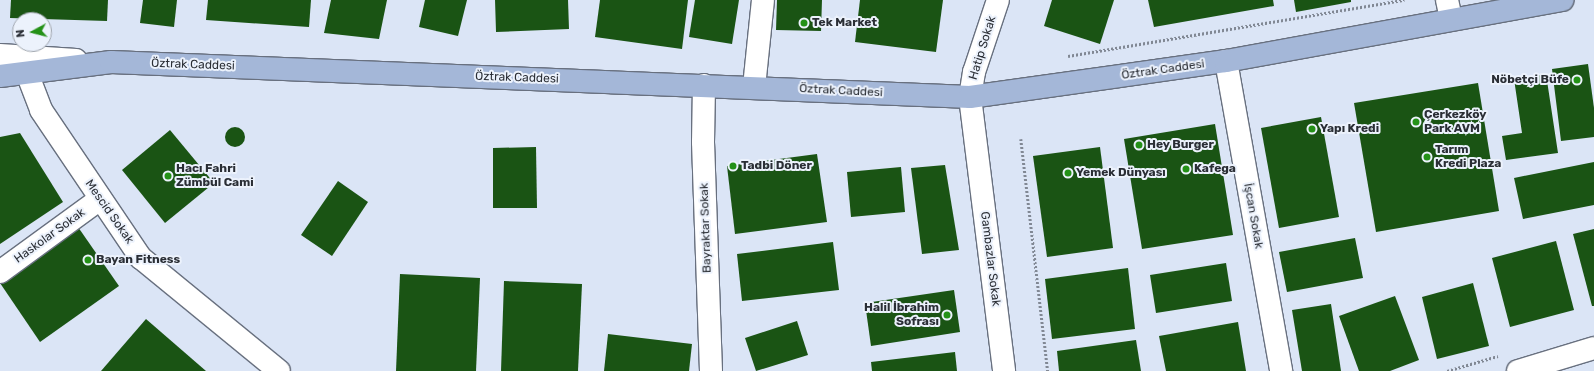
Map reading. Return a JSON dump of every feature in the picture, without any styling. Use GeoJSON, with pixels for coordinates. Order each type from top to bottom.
{"type":"FeatureCollection","features":[{"type":"Feature","properties":{"kind":"main road","name":"Öztrak Caddesi"},"geometry":{"type":"LineString","coordinates":[[0,76],[111,62],[970,97],[1226,61],[1449,10],[1563,0]]}},
{"type":"Feature","properties":{"kind":"street"},"geometry":{"type":"LineString","coordinates":[[754,87],[763,0]]}},
{"type":"Feature","properties":{"kind":"street","name":"Hatip Sokak"},"geometry":{"type":"LineString","coordinates":[[975,146],[970,97],[974,72],[998,0]]}},
{"type":"Feature","properties":{"kind":"street","name":"Öztrak Caddesi"},"geometry":{"type":"LineString","coordinates":[[0,55],[111,62]]}},
{"type":"Feature","properties":{"kind":"street","name":"İşcan Sokak"},"geometry":{"type":"LineString","coordinates":[[1226,61],[1281,371]]}},
{"type":"Feature","properties":{"kind":"street","name":"Mescid Sokak"},"geometry":{"type":"LineString","coordinates":[[27,73],[41,110],[141,258],[279,371]]}},
{"type":"Feature","properties":{"kind":"street","name":"Bayraktar Sokak"},"geometry":{"type":"LineString","coordinates":[[704,85],[703,142],[711,371]]}},
{"type":"Feature","properties":{"kind":"street","name":"Gambazlar Sokak"},"geometry":{"type":"LineString","coordinates":[[975,146],[1004,371]]}},
{"type":"Feature","properties":{"kind":"street","name":"Haskolar Sokak"},"geometry":{"type":"LineString","coordinates":[[0,272],[100,199]]}},
{"type":"Feature","properties":{"kind":"street"},"geometry":{"type":"LineString","coordinates":[[1518,371],[1594,348]]}},
{"type":"Feature","properties":{"kind":"path"},"geometry":{"type":"LineString","coordinates":[[1060,57],[1404,0]]}},
{"type":"Feature","properties":{"kind":"path"},"geometry":{"type":"LineString","coordinates":[[1021,139],[1048,371]]}},
{"type":"Feature","properties":{"kind":"building"},"geometry":{"type":"Polygon","coordinates":[[[11,0],[108,0],[107,21],[52,19],[52,12],[12,12],[12,18],[10,18],[11,0]]]}},
{"type":"Feature","properties":{"kind":"building"},"geometry":{"type":"Polygon","coordinates":[[[143,0],[177,0],[174,27],[140,23],[143,0]]]}},
{"type":"Feature","properties":{"kind":"building"},"geometry":{"type":"Polygon","coordinates":[[[208,0],[311,0],[309,27],[206,20],[208,0]]]}},
{"type":"Feature","properties":{"kind":"building"},"geometry":{"type":"Polygon","coordinates":[[[331,0],[387,0],[379,39],[324,33],[331,0]]]}},
{"type":"Feature","properties":{"kind":"building"},"geometry":{"type":"Polygon","coordinates":[[[425,0],[467,0],[458,36],[419,27],[425,0]]]}},
{"type":"Feature","properties":{"kind":"building"},"geometry":{"type":"Polygon","coordinates":[[[495,0],[568,0],[569,29],[496,32],[495,0]]]}},
{"type":"Feature","properties":{"kind":"building"},"geometry":{"type":"Polygon","coordinates":[[[600,0],[688,0],[682,49],[595,37],[600,0]]]}},
{"type":"Feature","properties":{"kind":"building"},"geometry":{"type":"Polygon","coordinates":[[[695,0],[739,0],[732,44],[689,37],[695,0]]]}},
{"type":"Feature","properties":{"kind":"building"},"geometry":{"type":"Polygon","coordinates":[[[777,0],[822,0],[821,31],[776,30],[777,0]]]}},
{"type":"Feature","properties":{"kind":"building"},"geometry":{"type":"Polygon","coordinates":[[[860,0],[943,0],[936,52],[855,42],[860,0]]]}},
{"type":"Feature","properties":{"kind":"building"},"geometry":{"type":"Polygon","coordinates":[[[1052,0],[1114,0],[1100,44],[1044,26],[1052,0]]]}},
{"type":"Feature","properties":{"kind":"building"},"geometry":{"type":"Polygon","coordinates":[[[1148,0],[1273,0],[1274,6],[1154,27],[1148,0]]]}},
{"type":"Feature","properties":{"kind":"building"},"geometry":{"type":"Polygon","coordinates":[[[1294,0],[1351,0],[1351,2],[1296,12],[1294,0]]]}},
{"type":"Feature","properties":{"kind":"building"},"geometry":{"type":"Polygon","coordinates":[[[1588,64],[1594,108],[1594,137],[1561,141],[1552,69],[1588,64]]]}},
{"type":"Feature","properties":{"kind":"building"},"geometry":{"type":"Polygon","coordinates":[[[1546,74],[1558,153],[1506,160],[1502,136],[1522,133],[1514,79],[1546,74]]]}},
{"type":"Feature","properties":{"kind":"building","name":"Tarım Kredi Plaza"},"geometry":{"type":"Polygon","coordinates":[[[1478,83],[1499,211],[1376,232],[1354,103],[1478,83]]]}},
{"type":"Feature","properties":{"kind":"building"},"geometry":{"type":"Polygon","coordinates":[[[1321,117],[1339,217],[1279,228],[1261,128],[1321,117]]]}},
{"type":"Feature","properties":{"kind":"building"},"geometry":{"type":"Polygon","coordinates":[[[1215,124],[1233,235],[1142,249],[1124,139],[1215,124]]]}},
{"type":"Feature","properties":{"kind":"building"},"geometry":{"type":"Polygon","coordinates":[[[235,127],[242,130],[245,137],[242,144],[235,147],[228,144],[225,137],[228,130],[235,127]]]}},
{"type":"Feature","properties":{"kind":"building","name":"Hacı Fahri Zümbül Cami"},"geometry":{"type":"Polygon","coordinates":[[[170,130],[214,183],[165,223],[122,170],[170,130]]]}},
{"type":"Feature","properties":{"kind":"building"},"geometry":{"type":"Polygon","coordinates":[[[20,133],[63,202],[0,244],[0,137],[20,133]]]}},
{"type":"Feature","properties":{"kind":"building"},"geometry":{"type":"Polygon","coordinates":[[[536,147],[537,208],[493,208],[493,148],[536,147]]]}},
{"type":"Feature","properties":{"kind":"building"},"geometry":{"type":"Polygon","coordinates":[[[1100,147],[1113,248],[1047,257],[1033,156],[1100,147]]]}},
{"type":"Feature","properties":{"kind":"building"},"geometry":{"type":"Polygon","coordinates":[[[817,154],[827,222],[735,234],[727,166],[817,154]]]}},
{"type":"Feature","properties":{"kind":"building"},"geometry":{"type":"Polygon","coordinates":[[[1594,162],[1594,205],[1523,219],[1514,178],[1594,162]]]}},
{"type":"Feature","properties":{"kind":"building"},"geometry":{"type":"Polygon","coordinates":[[[945,165],[959,250],[922,254],[911,168],[945,165]]]}},
{"type":"Feature","properties":{"kind":"building"},"geometry":{"type":"Polygon","coordinates":[[[901,167],[905,212],[851,217],[847,172],[901,167]]]}},
{"type":"Feature","properties":{"kind":"building"},"geometry":{"type":"Polygon","coordinates":[[[338,181],[368,202],[332,256],[301,235],[338,181]]]}},
{"type":"Feature","properties":{"kind":"building"},"geometry":{"type":"Polygon","coordinates":[[[78,227],[119,286],[40,342],[0,283],[78,227]]]}},
{"type":"Feature","properties":{"kind":"building"},"geometry":{"type":"Polygon","coordinates":[[[1594,229],[1594,306],[1592,306],[1573,234],[1594,229]]]}},
{"type":"Feature","properties":{"kind":"building"},"geometry":{"type":"Polygon","coordinates":[[[1355,238],[1363,278],[1287,292],[1279,252],[1355,238]]]}},
{"type":"Feature","properties":{"kind":"building"},"geometry":{"type":"Polygon","coordinates":[[[1556,241],[1574,310],[1510,327],[1492,258],[1556,241]]]}},
{"type":"Feature","properties":{"kind":"building"},"geometry":{"type":"Polygon","coordinates":[[[833,242],[839,290],[742,301],[737,254],[833,242]]]}},
{"type":"Feature","properties":{"kind":"building"},"geometry":{"type":"Polygon","coordinates":[[[1226,263],[1232,301],[1156,313],[1150,275],[1226,263]]]}},
{"type":"Feature","properties":{"kind":"building"},"geometry":{"type":"Polygon","coordinates":[[[1128,268],[1135,329],[1052,339],[1045,279],[1128,268]]]}},
{"type":"Feature","properties":{"kind":"building"},"geometry":{"type":"Polygon","coordinates":[[[400,274],[480,278],[476,371],[396,371],[400,274]]]}},
{"type":"Feature","properties":{"kind":"building"},"geometry":{"type":"Polygon","coordinates":[[[504,281],[582,284],[578,371],[501,371],[504,281]]]}},
{"type":"Feature","properties":{"kind":"building"},"geometry":{"type":"Polygon","coordinates":[[[1473,283],[1489,346],[1437,359],[1422,297],[1473,283]]]}},
{"type":"Feature","properties":{"kind":"building"},"geometry":{"type":"Polygon","coordinates":[[[954,290],[960,332],[871,346],[865,303],[954,290]]]}},
{"type":"Feature","properties":{"kind":"building"},"geometry":{"type":"Polygon","coordinates":[[[1395,296],[1419,360],[1390,371],[1359,371],[1339,316],[1395,296]]]}},
{"type":"Feature","properties":{"kind":"building"},"geometry":{"type":"Polygon","coordinates":[[[1331,304],[1341,371],[1302,371],[1292,310],[1331,304]]]}},
{"type":"Feature","properties":{"kind":"building"},"geometry":{"type":"Polygon","coordinates":[[[146,319],[206,371],[101,371],[146,319]]]}},
{"type":"Feature","properties":{"kind":"building"},"geometry":{"type":"Polygon","coordinates":[[[797,321],[808,355],[756,371],[745,338],[797,321]]]}},
{"type":"Feature","properties":{"kind":"building"},"geometry":{"type":"Polygon","coordinates":[[[1238,322],[1246,371],[1166,371],[1159,336],[1238,322]]]}},
{"type":"Feature","properties":{"kind":"building"},"geometry":{"type":"Polygon","coordinates":[[[608,334],[692,344],[689,371],[604,371],[608,334]]]}},
{"type":"Feature","properties":{"kind":"building"},"geometry":{"type":"Polygon","coordinates":[[[1136,340],[1141,371],[1059,371],[1057,351],[1136,340]]]}},
{"type":"Feature","properties":{"kind":"building"},"geometry":{"type":"Polygon","coordinates":[[[955,352],[957,371],[872,371],[871,362],[955,352]]]}},
{"type":"Feature","properties":{"kind":"place","name":"Tek Market"},"geometry":{"type":"Point","coordinates":[804,23]}},
{"type":"Feature","properties":{"kind":"place","name":"Nöbetçi Büfe"},"geometry":{"type":"Point","coordinates":[1577,80]}},
{"type":"Feature","properties":{"kind":"place","name":"Çerkezköy Park AVM"},"geometry":{"type":"Point","coordinates":[1416,122]}},
{"type":"Feature","properties":{"kind":"place","name":"Yapı Kredi"},"geometry":{"type":"Point","coordinates":[1312,129]}},
{"type":"Feature","properties":{"kind":"place","name":"Hey Burger"},"geometry":{"type":"Point","coordinates":[1139,145]}},
{"type":"Feature","properties":{"kind":"place","name":"Tarım Kredi Plaza"},"geometry":{"type":"Point","coordinates":[1427,157]}},
{"type":"Feature","properties":{"kind":"place","name":"Tadbi Döner"},"geometry":{"type":"Point","coordinates":[733,166]}},
{"type":"Feature","properties":{"kind":"place","name":"Kafega"},"geometry":{"type":"Point","coordinates":[1186,169]}},
{"type":"Feature","properties":{"kind":"place","name":"Yemek Dünyası"},"geometry":{"type":"Point","coordinates":[1068,173]}},
{"type":"Feature","properties":{"kind":"place","name":"Hacı Fahri Zümbül Cami"},"geometry":{"type":"Point","coordinates":[168,176]}},
{"type":"Feature","properties":{"kind":"place","name":"Bayan Fitness"},"geometry":{"type":"Point","coordinates":[88,260]}},
{"type":"Feature","properties":{"kind":"place","name":"Halil İbrahim Sofrası"},"geometry":{"type":"Point","coordinates":[947,315]}}]}
